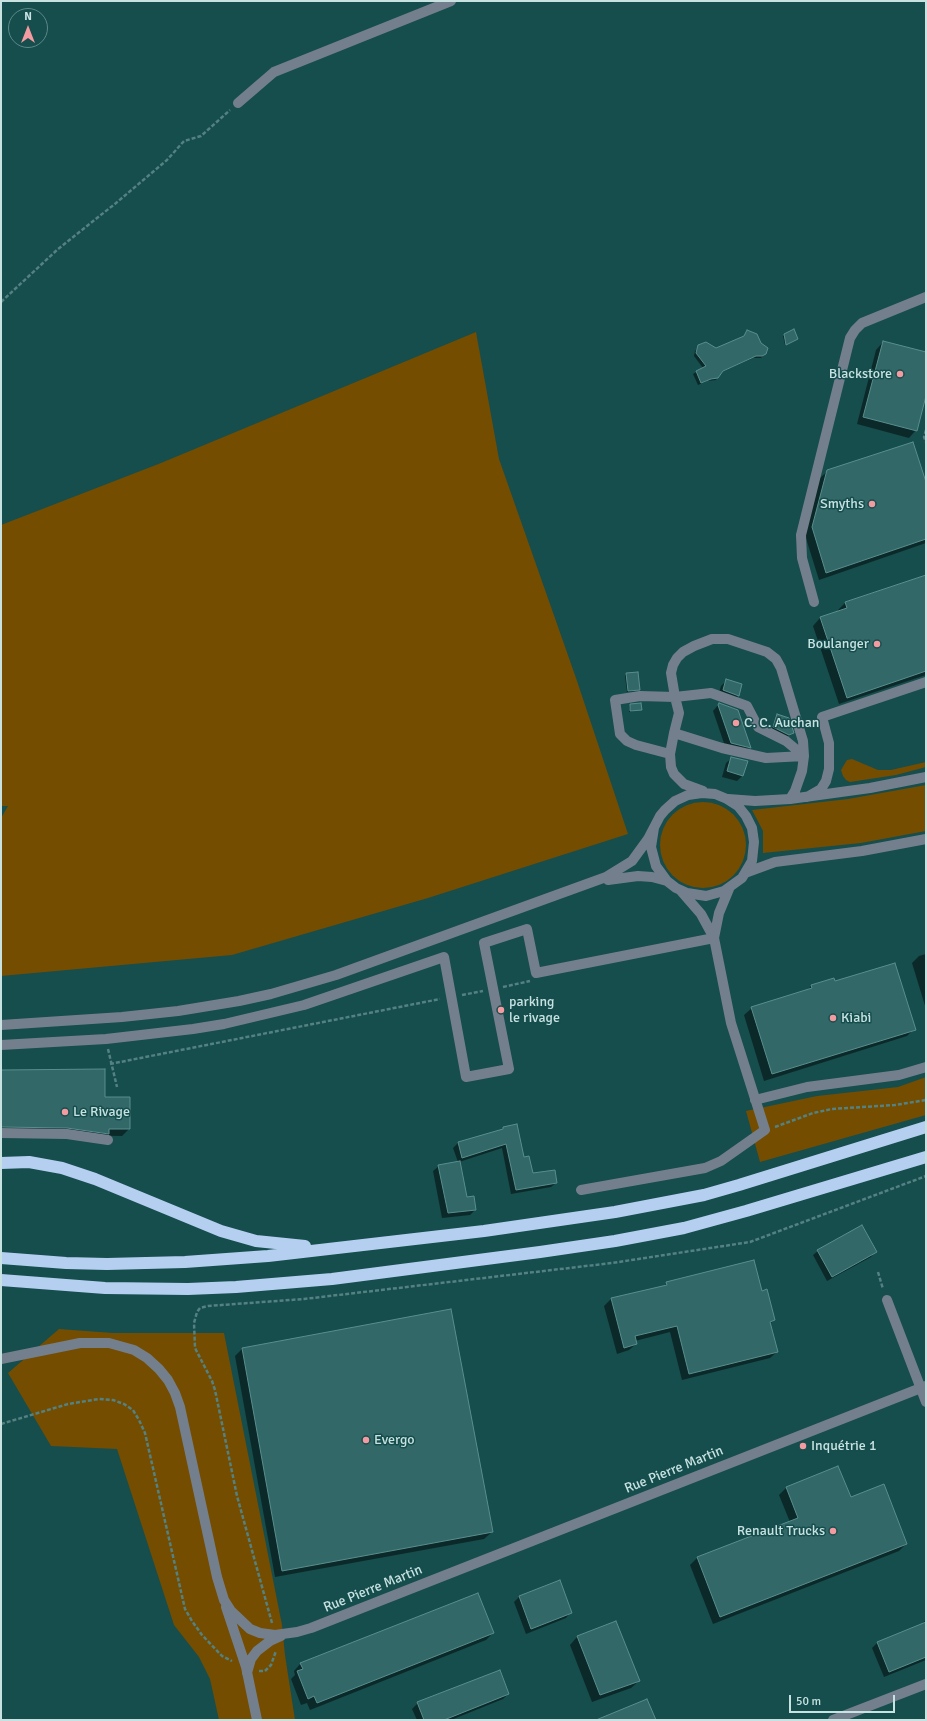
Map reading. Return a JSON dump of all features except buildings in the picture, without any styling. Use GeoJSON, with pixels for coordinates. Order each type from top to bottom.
{"type":"FeatureCollection","features":[{"type":"Feature","properties":{"kind":"highway"},"geometry":{"type":"LineString","coordinates":[[1,1258],[66,1263],[162,1263],[268,1256],[372,1245],[572,1219],[704,1195],[926,1127]]}},
{"type":"Feature","properties":{"kind":"highway"},"geometry":{"type":"LineString","coordinates":[[1,1280],[105,1288],[188,1289],[236,1287],[332,1279],[548,1251],[615,1241],[699,1224],[761,1207],[926,1157]]}},
{"type":"Feature","properties":{"kind":"highway"},"geometry":{"type":"LineString","coordinates":[[1,1163],[30,1162],[45,1164],[80,1173],[221,1231],[256,1241],[296,1246],[372,1245]]}},
{"type":"Feature","properties":{"kind":"street"},"geometry":{"type":"LineString","coordinates":[[238,103],[274,72],[451,1]]}},
{"type":"Feature","properties":{"kind":"street"},"geometry":{"type":"LineString","coordinates":[[814,602],[802,558],[800,535],[850,338],[862,323],[926,297]]}},
{"type":"Feature","properties":{"kind":"street"},"geometry":{"type":"LineString","coordinates":[[790,799],[800,781],[804,756],[803,741],[781,668],[776,659],[767,652],[728,639],[720,638],[712,639],[683,652],[673,665],[671,680],[679,713],[670,754],[671,767],[679,780],[691,788],[727,799],[755,801],[790,799],[807,797],[870,788],[926,777]]}},
{"type":"Feature","properties":{"kind":"street"},"geometry":{"type":"LineString","coordinates":[[807,797],[816,794],[821,789],[826,781],[829,769],[829,743],[822,717],[926,682]]}},
{"type":"Feature","properties":{"kind":"street"},"geometry":{"type":"LineString","coordinates":[[670,754],[636,745],[627,741],[620,734],[615,700],[640,696],[675,696],[711,693],[747,706],[758,727],[786,741],[804,756]]}},
{"type":"Feature","properties":{"kind":"street"},"geometry":{"type":"LineString","coordinates":[[674,733],[722,748],[766,758],[804,756]]}},
{"type":"Feature","properties":{"kind":"street"},"geometry":{"type":"LineString","coordinates":[[1,1025],[149,1015],[212,1006],[271,994],[336,975],[594,883],[617,872],[632,860],[643,847],[660,816],[675,801],[688,795],[709,793]]}},
{"type":"Feature","properties":{"kind":"street"},"geometry":{"type":"LineString","coordinates":[[727,799],[742,811],[752,828],[754,842],[753,855],[746,873]]}},
{"type":"Feature","properties":{"kind":"street"},"geometry":{"type":"LineString","coordinates":[[581,1190],[704,1168],[721,1161],[765,1130],[727,1008],[714,938],[701,914],[681,891],[667,881],[659,871],[652,853],[654,828]]}},
{"type":"Feature","properties":{"kind":"street"},"geometry":{"type":"LineString","coordinates":[[681,891],[693,895],[706,896],[718,894],[729,889],[746,873],[775,862],[862,851],[926,840]]}},
{"type":"Feature","properties":{"kind":"street"},"geometry":{"type":"LineString","coordinates":[[594,883],[631,876],[652,877],[667,881]]}},
{"type":"Feature","properties":{"kind":"street"},"geometry":{"type":"LineString","coordinates":[[714,938],[719,912],[729,889]]}},
{"type":"Feature","properties":{"kind":"street"},"geometry":{"type":"LineString","coordinates":[[1,1045],[106,1039],[193,1029],[264,1016],[337,995],[444,957],[466,1076],[509,1069],[484,943],[527,929],[536,973],[714,938]]}},
{"type":"Feature","properties":{"kind":"street"},"geometry":{"type":"LineString","coordinates":[[755,1100],[807,1087],[894,1076],[926,1067]]}},
{"type":"Feature","properties":{"kind":"street"},"geometry":{"type":"LineString","coordinates":[[1,1133],[67,1134],[108,1140]]}},
{"type":"Feature","properties":{"kind":"street"},"geometry":{"type":"LineString","coordinates":[[887,1300],[923,1387],[926,1402]]}},
{"type":"Feature","properties":{"kind":"street","name":"Rue Pierre Martin"},"geometry":{"type":"LineString","coordinates":[[1,1359],[80,1343],[109,1343],[134,1350],[147,1358],[159,1369],[175,1393],[180,1407],[217,1577],[224,1600],[231,1611],[250,1629],[260,1633],[279,1636],[319,1625],[923,1387]]}},
{"type":"Feature","properties":{"kind":"street"},"geometry":{"type":"LineString","coordinates":[[224,1600],[247,1669],[257,1720]]}},
{"type":"Feature","properties":{"kind":"street"},"geometry":{"type":"LineString","coordinates":[[247,1669],[257,1651],[279,1636]]}},
{"type":"Feature","properties":{"kind":"street"},"geometry":{"type":"LineString","coordinates":[[833,1720],[926,1684]]}},
{"type":"Feature","properties":{"kind":"path"},"geometry":{"type":"LineString","coordinates":[[1,302],[58,249],[167,160],[184,141],[201,136],[238,103]]}},
{"type":"Feature","properties":{"kind":"path"},"geometry":{"type":"LineString","coordinates":[[926,430],[924,437],[926,442]]}},
{"type":"Feature","properties":{"kind":"path"},"geometry":{"type":"LineString","coordinates":[[110,1064],[537,980]]}},
{"type":"Feature","properties":{"kind":"path"},"geometry":{"type":"LineString","coordinates":[[106,1039],[110,1064],[117,1087]]}},
{"type":"Feature","properties":{"kind":"path"},"geometry":{"type":"LineString","coordinates":[[765,1130],[812,1113],[832,1109],[913,1103],[926,1100]]}},
{"type":"Feature","properties":{"kind":"path"},"geometry":{"type":"LineString","coordinates":[[1,1424],[68,1404],[99,1399],[113,1400],[124,1404],[132,1410],[145,1433],[186,1609],[192,1622],[215,1649],[231,1661],[247,1669],[265,1671],[271,1665],[277,1649],[279,1636],[237,1496],[215,1390],[195,1348],[194,1323],[197,1312],[200,1308],[208,1306],[304,1299],[612,1264],[750,1242],[926,1176]]}},
{"type":"Feature","properties":{"kind":"path"},"geometry":{"type":"LineString","coordinates":[[878,1272],[887,1300]]}},
{"type":"Feature","properties":{"kind":"shaded area"},"geometry":{"type":"Polygon","coordinates":[[[476,332],[499,459],[576,678],[628,834],[428,898],[232,955],[1,976],[1,818],[8,806],[1,806],[1,525],[161,463],[476,332]]]}},
{"type":"Feature","properties":{"kind":"shaded area"},"geometry":{"type":"Polygon","coordinates":[[[852,759],[878,770],[891,770],[926,762],[926,767],[896,775],[850,782],[843,776],[841,770],[847,760],[852,759]]]}},
{"type":"Feature","properties":{"kind":"shaded area"},"geometry":{"type":"Polygon","coordinates":[[[926,785],[926,831],[861,843],[763,853],[763,831],[752,810],[848,799],[926,785]]]}},
{"type":"Feature","properties":{"kind":"shaded area"},"geometry":{"type":"Polygon","coordinates":[[[703,802],[711,803],[727,809],[739,821],[745,837],[745,853],[739,869],[727,881],[711,887],[703,888],[695,887],[679,881],[667,869],[661,853],[660,845],[661,837],[667,821],[679,809],[695,803],[703,802]]]}},
{"type":"Feature","properties":{"kind":"shaded area"},"geometry":{"type":"Polygon","coordinates":[[[926,1077],[926,1115],[760,1162],[746,1111],[817,1096],[898,1087],[926,1077]]]}},
{"type":"Feature","properties":{"kind":"shaded area"},"geometry":{"type":"Polygon","coordinates":[[[59,1329],[113,1333],[224,1333],[282,1625],[295,1720],[219,1720],[210,1679],[199,1657],[174,1625],[117,1449],[51,1446],[8,1373],[59,1329]]]}},
{"type":"Feature","properties":{"kind":"place","name":"Blackstore"},"geometry":{"type":"Point","coordinates":[900,374]}},
{"type":"Feature","properties":{"kind":"place","name":"Smyths"},"geometry":{"type":"Point","coordinates":[872,504]}},
{"type":"Feature","properties":{"kind":"place","name":"Boulanger"},"geometry":{"type":"Point","coordinates":[877,644]}},
{"type":"Feature","properties":{"kind":"place","name":"C. C. Auchan"},"geometry":{"type":"Point","coordinates":[736,723]}},
{"type":"Feature","properties":{"kind":"place","name":"parking le rivage"},"geometry":{"type":"Point","coordinates":[501,1010]}},
{"type":"Feature","properties":{"kind":"place","name":"Kiabi"},"geometry":{"type":"Point","coordinates":[833,1018]}},
{"type":"Feature","properties":{"kind":"place","name":"Le Rivage"},"geometry":{"type":"Point","coordinates":[65,1112]}},
{"type":"Feature","properties":{"kind":"place","name":"Evergo"},"geometry":{"type":"Point","coordinates":[366,1440]}},
{"type":"Feature","properties":{"kind":"place","name":"Inquétrie 1"},"geometry":{"type":"Point","coordinates":[803,1446]}},
{"type":"Feature","properties":{"kind":"place","name":"Renault Trucks"},"geometry":{"type":"Point","coordinates":[833,1531]}}]}
